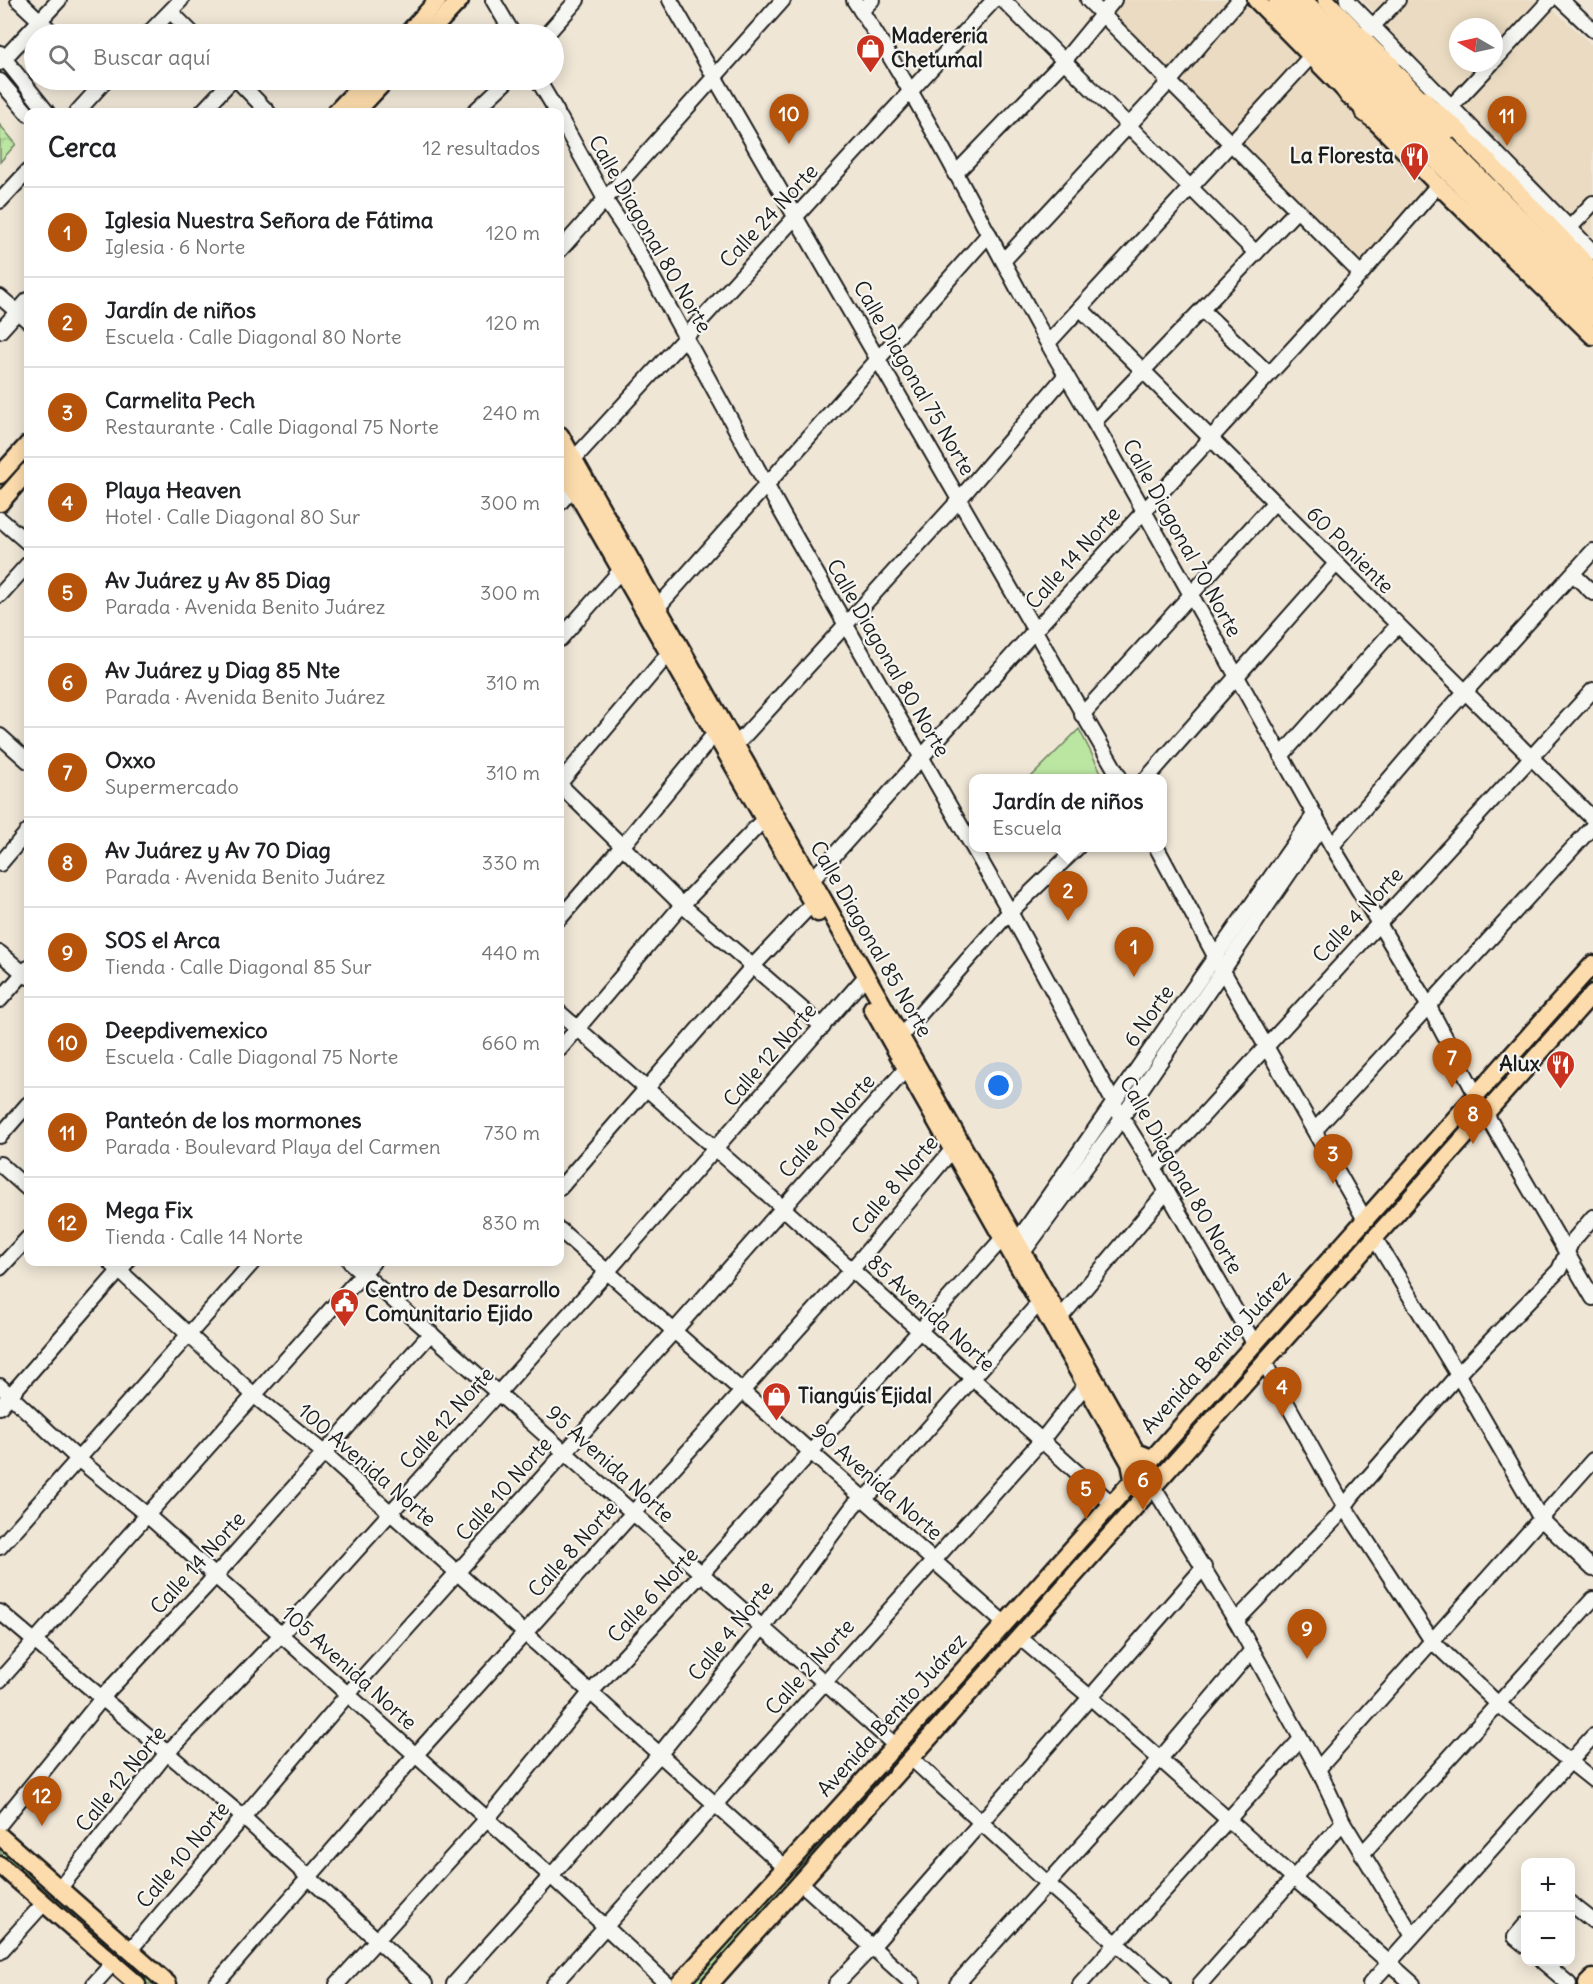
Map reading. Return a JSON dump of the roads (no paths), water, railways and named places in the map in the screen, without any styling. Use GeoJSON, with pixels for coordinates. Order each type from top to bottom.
{"type":"FeatureCollection","features":[{"type":"Feature","properties":{"kind":"highway"},"geometry":{"type":"LineString","coordinates":[[1279,0],[1299,5],[1389,65]]}},
{"type":"Feature","properties":{"kind":"highway"},"geometry":{"type":"LineString","coordinates":[[1299,5],[1350,95]]}},
{"type":"Feature","properties":{"kind":"highway"},"geometry":{"type":"LineString","coordinates":[[1299,5],[1472,183],[1593,315]]}},
{"type":"Feature","properties":{"kind":"highway"},"geometry":{"type":"LineString","coordinates":[[1422,100],[1472,183]]}},
{"type":"Feature","properties":{"kind":"highway"},"geometry":{"type":"LineString","coordinates":[[1365,111],[1472,183],[1593,294]]}},
{"type":"Feature","properties":{"kind":"main road"},"geometry":{"type":"LineString","coordinates":[[415,24],[438,0]]}},
{"type":"Feature","properties":{"kind":"main road"},"geometry":{"type":"LineString","coordinates":[[437,24],[460,0]]}},
{"type":"Feature","properties":{"kind":"main road"},"geometry":{"type":"LineString","coordinates":[[1256,0],[1438,185],[1593,336]]}},
{"type":"Feature","properties":{"kind":"main road"},"geometry":{"type":"LineString","coordinates":[[1326,0],[1368,31],[1389,65],[1422,100],[1447,111],[1565,233],[1593,271]]}},
{"type":"Feature","properties":{"kind":"main road"},"geometry":{"type":"LineString","coordinates":[[356,108],[365,90]]}},
{"type":"Feature","properties":{"kind":"main road"},"geometry":{"type":"LineString","coordinates":[[367,90],[376,108]]}},
{"type":"Feature","properties":{"kind":"main road"},"geometry":{"type":"LineString","coordinates":[[0,475],[24,448]]}},
{"type":"Feature","properties":{"kind":"main road","name":"Calle Diagonal 85 Norte"},"geometry":{"type":"LineString","coordinates":[[566,462],[658,607],[673,648]]}},
{"type":"Feature","properties":{"kind":"main road"},"geometry":{"type":"LineString","coordinates":[[0,502],[24,475]]}},
{"type":"Feature","properties":{"kind":"main road","name":"Calle Diagonal 85 Norte"},"geometry":{"type":"LineString","coordinates":[[578,482],[621,570],[673,648],[767,816],[812,904],[901,1036],[910,1064]]}},
{"type":"Feature","properties":{"kind":"main road","name":"Calle Diagonal 85 Norte"},"geometry":{"type":"LineString","coordinates":[[718,729],[736,745],[767,816],[812,880],[863,981],[956,1145],[1061,1317],[1130,1463],[1133,1478]]}},
{"type":"Feature","properties":{"kind":"main road","name":"Avenida Benito Juárez"},"geometry":{"type":"LineString","coordinates":[[679,1984],[1038,1588],[1364,1218],[1593,964]]}},
{"type":"Feature","properties":{"kind":"main road","name":"Avenida Benito Juárez"},"geometry":{"type":"LineString","coordinates":[[710,1984],[1019,1638],[1152,1485],[1593,993]]}},
{"type":"Feature","properties":{"kind":"main road"},"geometry":{"type":"LineString","coordinates":[[1434,1142],[1436,1153],[1447,1156]]}},
{"type":"Feature","properties":{"kind":"main road"},"geometry":{"type":"LineString","coordinates":[[1401,1178],[1413,1181],[1414,1192]]}},
{"type":"Feature","properties":{"kind":"main road","name":"Calle Diagonal 85 Norte"},"geometry":{"type":"LineString","coordinates":[[1015,1243],[1039,1303],[1136,1452],[1151,1458]]}},
{"type":"Feature","properties":{"kind":"main road"},"geometry":{"type":"LineString","coordinates":[[1241,1358],[1239,1372],[1252,1375]]}},
{"type":"Feature","properties":{"kind":"main road"},"geometry":{"type":"LineString","coordinates":[[1215,1386],[1225,1390],[1227,1401]]}},
{"type":"Feature","properties":{"kind":"main road"},"geometry":{"type":"LineString","coordinates":[[1069,1551],[1070,1562],[1081,1565]]}},
{"type":"Feature","properties":{"kind":"main road"},"geometry":{"type":"LineString","coordinates":[[1038,1588],[1051,1589],[1050,1600]]}},
{"type":"Feature","properties":{"kind":"main road"},"geometry":{"type":"LineString","coordinates":[[847,1799],[848,1810],[860,1814]]}},
{"type":"Feature","properties":{"kind":"main road"},"geometry":{"type":"LineString","coordinates":[[830,1819],[839,1821],[842,1834]]}},
{"type":"Feature","properties":{"kind":"main road"},"geometry":{"type":"LineString","coordinates":[[0,1836],[168,1984]]}},
{"type":"Feature","properties":{"kind":"main road"},"geometry":{"type":"LineString","coordinates":[[0,1865],[137,1984]]}},
{"type":"Feature","properties":{"kind":"main road"},"geometry":{"type":"LineString","coordinates":[[1587,1984],[1593,1978]]}},
{"type":"Feature","properties":{"kind":"street"},"geometry":{"type":"LineString","coordinates":[[18,0],[42,24]]}},
{"type":"Feature","properties":{"kind":"street"},"geometry":{"type":"LineString","coordinates":[[36,24],[59,0]]}},
{"type":"Feature","properties":{"kind":"street"},"geometry":{"type":"LineString","coordinates":[[158,24],[181,0]]}},
{"type":"Feature","properties":{"kind":"street"},"geometry":{"type":"LineString","coordinates":[[493,0],[507,24]]}},
{"type":"Feature","properties":{"kind":"street"},"geometry":{"type":"LineString","coordinates":[[556,24],[577,0]]}},
{"type":"Feature","properties":{"kind":"street","name":"Calle Diagonal 75 Norte"},"geometry":{"type":"LineString","coordinates":[[670,0],[713,77],[798,217],[1034,633],[1118,774]]}},
{"type":"Feature","properties":{"kind":"street"},"geometry":{"type":"LineString","coordinates":[[564,246],[783,0]]}},
{"type":"Feature","properties":{"kind":"street"},"geometry":{"type":"LineString","coordinates":[[857,6],[872,0]]}},
{"type":"Feature","properties":{"kind":"street","name":"Calle 24 Norte"},"geometry":{"type":"LineString","coordinates":[[566,462],[798,217],[994,0]]}},
{"type":"Feature","properties":{"kind":"street"},"geometry":{"type":"LineString","coordinates":[[1004,0],[1256,253]]}},
{"type":"Feature","properties":{"kind":"street"},"geometry":{"type":"LineString","coordinates":[[1088,0],[1361,274]]}},
{"type":"Feature","properties":{"kind":"street"},"geometry":{"type":"LineString","coordinates":[[955,174],[1064,61],[1114,0]]}},
{"type":"Feature","properties":{"kind":"street"},"geometry":{"type":"LineString","coordinates":[[1004,260],[1169,82],[1239,0]]}},
{"type":"Feature","properties":{"kind":"street"},"geometry":{"type":"LineString","coordinates":[[1347,0],[1368,31],[1447,111],[1484,72]]}},
{"type":"Feature","properties":{"kind":"street"},"geometry":{"type":"LineString","coordinates":[[1368,31],[1398,0]]}},
{"type":"Feature","properties":{"kind":"street"},"geometry":{"type":"LineString","coordinates":[[1503,51],[1550,0]]}},
{"type":"Feature","properties":{"kind":"street"},"geometry":{"type":"LineString","coordinates":[[1561,0],[1593,30]]}},
{"type":"Feature","properties":{"kind":"street","name":"Calle Diagonal 70 Norte"},"geometry":{"type":"LineString","coordinates":[[857,6],[1004,260],[1065,376],[1094,422],[1332,846],[1380,922],[1428,1005],[1476,1095]]}},
{"type":"Feature","properties":{"kind":"street"},"geometry":{"type":"LineString","coordinates":[[171,12],[184,24]]}},
{"type":"Feature","properties":{"kind":"street"},"geometry":{"type":"LineString","coordinates":[[24,36],[2,58],[24,84]]}},
{"type":"Feature","properties":{"kind":"street"},"geometry":{"type":"LineString","coordinates":[[1048,343],[1311,56]]}},
{"type":"Feature","properties":{"kind":"street"},"geometry":{"type":"LineString","coordinates":[[0,81],[24,109]]}},
{"type":"Feature","properties":{"kind":"street"},"geometry":{"type":"LineString","coordinates":[[29,90],[44,108]]}},
{"type":"Feature","properties":{"kind":"street"},"geometry":{"type":"LineString","coordinates":[[81,108],[97,90]]}},
{"type":"Feature","properties":{"kind":"street"},"geometry":{"type":"LineString","coordinates":[[206,108],[223,90]]}},
{"type":"Feature","properties":{"kind":"street"},"geometry":{"type":"LineString","coordinates":[[247,90],[264,108]]}},
{"type":"Feature","properties":{"kind":"street"},"geometry":{"type":"LineString","coordinates":[[478,108],[497,90]]}},
{"type":"Feature","properties":{"kind":"street"},"geometry":{"type":"LineString","coordinates":[[544,90],[555,108]]}},
{"type":"Feature","properties":{"kind":"street","name":"Calle Diagonal 80 Norte"},"geometry":{"type":"LineString","coordinates":[[564,125],[606,201],[632,240],[766,485],[969,842]]}},
{"type":"Feature","properties":{"kind":"street"},"geometry":{"type":"LineString","coordinates":[[0,201],[24,175]]}},
{"type":"Feature","properties":{"kind":"street","name":"Calle 14 Norte"},"geometry":{"type":"LineString","coordinates":[[812,880],[1361,274],[1438,185]]}},
{"type":"Feature","properties":{"kind":"street"},"geometry":{"type":"LineString","coordinates":[[1593,203],[1565,233],[1593,252]]}},
{"type":"Feature","properties":{"kind":"street"},"geometry":{"type":"LineString","coordinates":[[1094,422],[1297,210]]}},
{"type":"Feature","properties":{"kind":"street"},"geometry":{"type":"LineString","coordinates":[[658,607],[989,234]]}},
{"type":"Feature","properties":{"kind":"street"},"geometry":{"type":"LineString","coordinates":[[0,297],[24,318]]}},
{"type":"Feature","properties":{"kind":"street"},"geometry":{"type":"LineString","coordinates":[[0,331],[24,304]]}},
{"type":"Feature","properties":{"kind":"street","name":"60 Poniente"},"geometry":{"type":"LineString","coordinates":[[1080,308],[1274,504],[1593,819]]}},
{"type":"Feature","properties":{"kind":"street"},"geometry":{"type":"LineString","coordinates":[[1202,310],[1269,374]]}},
{"type":"Feature","properties":{"kind":"street"},"geometry":{"type":"LineString","coordinates":[[736,745],[960,499],[1065,376]]}},
{"type":"Feature","properties":{"kind":"street"},"geometry":{"type":"LineString","coordinates":[[564,498],[578,482]]}},
{"type":"Feature","properties":{"kind":"street"},"geometry":{"type":"LineString","coordinates":[[1082,715],[1274,504]]}},
{"type":"Feature","properties":{"kind":"street"},"geometry":{"type":"LineString","coordinates":[[0,519],[24,540]]}},
{"type":"Feature","properties":{"kind":"street"},"geometry":{"type":"LineString","coordinates":[[1332,846],[1464,693],[1593,551]]}},
{"type":"Feature","properties":{"kind":"street"},"geometry":{"type":"LineString","coordinates":[[1151,774],[1336,564]]}},
{"type":"Feature","properties":{"kind":"street"},"geometry":{"type":"LineString","coordinates":[[0,595],[24,568]]}},
{"type":"Feature","properties":{"kind":"street"},"geometry":{"type":"LineString","coordinates":[[564,634],[621,570]]}},
{"type":"Feature","properties":{"kind":"street"},"geometry":{"type":"LineString","coordinates":[[1573,574],[1593,594]]}},
{"type":"Feature","properties":{"kind":"street"},"geometry":{"type":"LineString","coordinates":[[1281,756],[1397,626]]}},
{"type":"Feature","properties":{"kind":"street"},"geometry":{"type":"LineString","coordinates":[[564,779],[673,648]]}},
{"type":"Feature","properties":{"kind":"street","name":"Calle 4 Norte"},"geometry":{"type":"LineString","coordinates":[[1154,1169],[1593,690]]}},
{"type":"Feature","properties":{"kind":"street"},"geometry":{"type":"LineString","coordinates":[[564,913],[718,729]]}},
{"type":"Feature","properties":{"kind":"street"},"geometry":{"type":"LineString","coordinates":[[0,736],[24,757]]}},
{"type":"Feature","properties":{"kind":"street"},"geometry":{"type":"LineString","coordinates":[[564,788],[682,905],[823,1027]]}},
{"type":"Feature","properties":{"kind":"street"},"geometry":{"type":"LineString","coordinates":[[564,1044],[682,905],[767,816]]}},
{"type":"Feature","properties":{"kind":"street"},"geometry":{"type":"LineString","coordinates":[[1015,1243],[1121,1116],[1223,971],[1318,821]]}},
{"type":"Feature","properties":{"kind":"street","name":"6 Norte"},"geometry":{"type":"LineString","coordinates":[[1015,1243],[1216,957],[1318,821]]}},
{"type":"Feature","properties":{"kind":"street"},"geometry":{"type":"LineString","coordinates":[[1315,1130],[1593,826]]}},
{"type":"Feature","properties":{"kind":"street"},"geometry":{"type":"LineString","coordinates":[[0,864],[24,836]]}},
{"type":"Feature","properties":{"kind":"street","name":"Calle Diagonal 80 Norte"},"geometry":{"type":"LineString","coordinates":[[975,852],[1121,1116],[1254,1343]]}},
{"type":"Feature","properties":{"kind":"street"},"geometry":{"type":"LineString","coordinates":[[901,1036],[1010,912],[1073,852]]}},
{"type":"Feature","properties":{"kind":"street"},"geometry":{"type":"LineString","coordinates":[[1159,852],[1223,971],[1364,1218]]}},
{"type":"Feature","properties":{"kind":"street"},"geometry":{"type":"LineString","coordinates":[[564,1184],[753,966],[812,904]]}},
{"type":"Feature","properties":{"kind":"street"},"geometry":{"type":"LineString","coordinates":[[0,953],[24,971]]}},
{"type":"Feature","properties":{"kind":"street"},"geometry":{"type":"LineString","coordinates":[[0,1000],[24,976]]}},
{"type":"Feature","properties":{"kind":"street","name":"Calle 12 Norte"},"geometry":{"type":"LineString","coordinates":[[60,1888],[166,1754],[281,1635],[607,1272],[863,981]]}},
{"type":"Feature","properties":{"kind":"street","name":"85 Avenida Norte"},"geometry":{"type":"LineString","coordinates":[[564,1018],[782,1207],[1112,1503]]}},
{"type":"Feature","properties":{"kind":"street","name":"Calle 10 Norte"},"geometry":{"type":"LineString","coordinates":[[130,1950],[348,1694],[675,1331],[910,1064]]}},
{"type":"Feature","properties":{"kind":"street"},"geometry":{"type":"LineString","coordinates":[[0,1136],[24,1109]]}},
{"type":"Feature","properties":{"kind":"street"},"geometry":{"type":"LineString","coordinates":[[1486,1114],[1593,1298]]}},
{"type":"Feature","properties":{"kind":"street","name":"Calle 8 Norte"},"geometry":{"type":"LineString","coordinates":[[216,1984],[416,1756],[851,1269],[956,1145]]}},
{"type":"Feature","properties":{"kind":"street"},"geometry":{"type":"LineString","coordinates":[[0,1164],[24,1185]]}},
{"type":"Feature","properties":{"kind":"street"},"geometry":{"type":"LineString","coordinates":[[1061,1317],[1167,1191]]}},
{"type":"Feature","properties":{"kind":"street"},"geometry":{"type":"LineString","coordinates":[[1236,1622],[1337,1517],[1344,1506],[1458,1375],[1559,1270],[1571,1243],[1593,1217]]}},
{"type":"Feature","properties":{"kind":"street","name":"90 Avenida Norte"},"geometry":{"type":"LineString","coordinates":[[564,1234],[1004,1623]]}},
{"type":"Feature","properties":{"kind":"street"},"geometry":{"type":"LineString","coordinates":[[1374,1237],[1458,1375],[1541,1519],[1593,1569]]}},
{"type":"Feature","properties":{"kind":"street"},"geometry":{"type":"LineString","coordinates":[[0,1268],[24,1242]]}},
{"type":"Feature","properties":{"kind":"street","name":"Calle 6 Norte"},"geometry":{"type":"LineString","coordinates":[[337,1984],[486,1819],[590,1693],[702,1573],[920,1330],[1015,1243]]}},
{"type":"Feature","properties":{"kind":"street"},"geometry":{"type":"LineString","coordinates":[[0,1407],[5,1391],[117,1266]]}},
{"type":"Feature","properties":{"kind":"street","name":"100 Avenida Norte"},"geometry":{"type":"LineString","coordinates":[[121,1266],[255,1396],[324,1453],[785,1868]]}},
{"type":"Feature","properties":{"kind":"street"},"geometry":{"type":"LineString","coordinates":[[0,1547],[250,1266]]}},
{"type":"Feature","properties":{"kind":"street","name":"95 Avenida Norte"},"geometry":{"type":"LineString","coordinates":[[355,1266],[895,1745]]}},
{"type":"Feature","properties":{"kind":"street"},"geometry":{"type":"LineString","coordinates":[[0,1680],[369,1266]]}},
{"type":"Feature","properties":{"kind":"street","name":"Calle 4 Norte"},"geometry":{"type":"LineString","coordinates":[[454,1984],[659,1755],[762,1627],[854,1504],[873,1491],[1039,1303]]}},
{"type":"Feature","properties":{"kind":"street","name":"Calle 14 Norte"},"geometry":{"type":"LineString","coordinates":[[0,1824],[102,1700],[431,1333]]}},
{"type":"Feature","properties":{"kind":"street"},"geometry":{"type":"LineString","coordinates":[[1264,1362],[1344,1506],[1432,1641],[1498,1704],[1593,1780]]}},
{"type":"Feature","properties":{"kind":"street","name":"Calle 2 Norte"},"geometry":{"type":"LineString","coordinates":[[554,1984],[1042,1440],[1089,1380]]}},
{"type":"Feature","properties":{"kind":"street","name":"105 Avenida Norte"},"geometry":{"type":"LineString","coordinates":[[5,1391],[78,1459],[147,1515],[348,1694],[551,1876],[667,1984]]}},
{"type":"Feature","properties":{"kind":"street"},"geometry":{"type":"LineString","coordinates":[[1318,1769],[1593,1460]]}},
{"type":"Feature","properties":{"kind":"street"},"geometry":{"type":"LineString","coordinates":[[1152,1485],[1236,1622],[1318,1769],[1343,1822],[1413,1936]]}},
{"type":"Feature","properties":{"kind":"street"},"geometry":{"type":"LineString","coordinates":[[836,1984],[871,1948],[1204,1567]]}},
{"type":"Feature","properties":{"kind":"street"},"geometry":{"type":"LineString","coordinates":[[1362,1854],[1593,1599]]}},
{"type":"Feature","properties":{"kind":"street"},"geometry":{"type":"LineString","coordinates":[[0,1612],[243,1817],[425,1984]]}},
{"type":"Feature","properties":{"kind":"street"},"geometry":{"type":"LineString","coordinates":[[1019,1638],[1090,1697],[1413,1984]]}},
{"type":"Feature","properties":{"kind":"street"},"geometry":{"type":"LineString","coordinates":[[957,1984],[1160,1759],[1252,1650]]}},
{"type":"Feature","properties":{"kind":"street"},"geometry":{"type":"LineString","coordinates":[[1370,1984],[1593,1736]]}},
{"type":"Feature","properties":{"kind":"street"},"geometry":{"type":"LineString","coordinates":[[1080,1984],[1301,1739]]}},
{"type":"Feature","properties":{"kind":"street"},"geometry":{"type":"LineString","coordinates":[[911,1758],[1048,1884],[1118,1942],[1163,1984]]}},
{"type":"Feature","properties":{"kind":"street"},"geometry":{"type":"LineString","coordinates":[[1200,1984],[1343,1822]]}},
{"type":"Feature","properties":{"kind":"street"},"geometry":{"type":"LineString","coordinates":[[800,1882],[913,1984]]}},
{"type":"Feature","properties":{"kind":"street"},"geometry":{"type":"LineString","coordinates":[[0,1952],[44,1903]]}},
{"type":"Feature","properties":{"kind":"street"},"geometry":{"type":"LineString","coordinates":[[1575,1907],[1593,1921]]}},
{"type":"Feature","properties":{"kind":"street"},"geometry":{"type":"LineString","coordinates":[[1521,1930],[1515,1937],[1521,1942]]}},
{"type":"Feature","properties":{"kind":"street"},"geometry":{"type":"LineString","coordinates":[[94,1984],[113,1963]]}},
{"type":"Feature","properties":{"kind":"street"},"geometry":{"type":"LineString","coordinates":[[1548,1966],[1569,1984]]}},
{"type":"Feature","properties":{"kind":"place","name":"Madereria Chetumal"},"geometry":{"type":"Point","coordinates":[870,74]}},
{"type":"Feature","properties":{"kind":"place","name":"Deepdivemexico"},"geometry":{"type":"Point","coordinates":[789,144]}},
{"type":"Feature","properties":{"kind":"place","name":"Panteón de los mormones"},"geometry":{"type":"Point","coordinates":[1507,146]}},
{"type":"Feature","properties":{"kind":"place","name":"La Floresta"},"geometry":{"type":"Point","coordinates":[1415,182]}},
{"type":"Feature","properties":{"kind":"place","name":"Jardín de niños"},"geometry":{"type":"Point","coordinates":[1068,921]}},
{"type":"Feature","properties":{"kind":"place","name":"Iglesia Nuestra Señora de Fátima"},"geometry":{"type":"Point","coordinates":[1134,977]}},
{"type":"Feature","properties":{"kind":"place","name":"Oxxo"},"geometry":{"type":"Point","coordinates":[1452,1088]}},
{"type":"Feature","properties":{"kind":"place","name":"Alux"},"geometry":{"type":"Point","coordinates":[1561,1090]}},
{"type":"Feature","properties":{"kind":"place","name":"Av Juárez y Av 70 Diag"},"geometry":{"type":"Point","coordinates":[1473,1144]}},
{"type":"Feature","properties":{"kind":"place","name":"Carmelita Pech"},"geometry":{"type":"Point","coordinates":[1333,1184]}},
{"type":"Feature","properties":{"kind":"place","name":"Centro de Desarrollo Comunitario Ejido"},"geometry":{"type":"Point","coordinates":[344,1328]}},
{"type":"Feature","properties":{"kind":"place","name":"Playa Heaven"},"geometry":{"type":"Point","coordinates":[1282,1417]}},
{"type":"Feature","properties":{"kind":"place","name":"Tianguis Ejidal"},"geometry":{"type":"Point","coordinates":[777,1422]}},
{"type":"Feature","properties":{"kind":"place","name":"Av Juárez y Diag 85 Nte"},"geometry":{"type":"Point","coordinates":[1143,1510]}},
{"type":"Feature","properties":{"kind":"place","name":"Av Juárez y Av 85 Diag"},"geometry":{"type":"Point","coordinates":[1086,1519]}},
{"type":"Feature","properties":{"kind":"place","name":"SOS el Arca"},"geometry":{"type":"Point","coordinates":[1307,1659]}},
{"type":"Feature","properties":{"kind":"place","name":"Mega Fix"},"geometry":{"type":"Point","coordinates":[42,1826]}}]}
